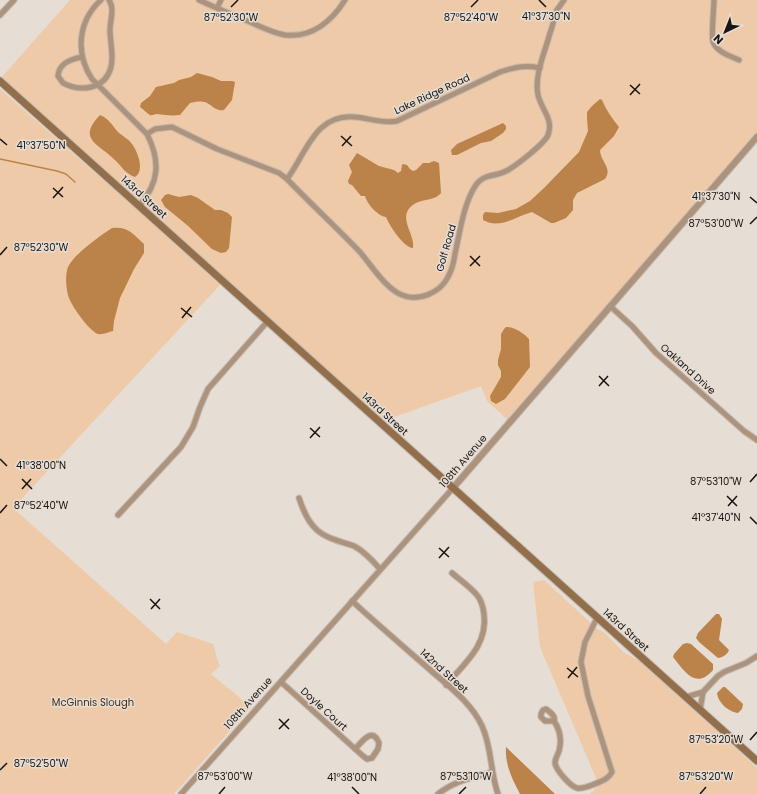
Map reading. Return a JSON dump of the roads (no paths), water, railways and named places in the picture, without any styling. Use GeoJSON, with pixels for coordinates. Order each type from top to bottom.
{"type":"FeatureCollection","features":[{"type":"Feature","properties":{"kind":"main road","name":"143rd Street"},"geometry":{"type":"LineString","coordinates":[[0,81],[757,761]]}},
{"type":"Feature","properties":{"kind":"street"},"geometry":{"type":"LineString","coordinates":[[0,15],[14,0]]}},
{"type":"Feature","properties":{"kind":"street"},"geometry":{"type":"LineString","coordinates":[[101,0],[89,14],[84,25],[81,36],[82,57],[87,72],[98,86],[147,134],[152,144],[157,168],[155,179],[150,190],[139,206]]}},
{"type":"Feature","properties":{"kind":"street"},"geometry":{"type":"LineString","coordinates":[[82,57],[71,59],[67,62],[59,72],[60,80],[66,85],[86,88],[98,86],[112,67],[110,32],[112,7],[109,0]]}},
{"type":"Feature","properties":{"kind":"street"},"geometry":{"type":"LineString","coordinates":[[199,0],[274,32],[294,35],[304,34],[320,27],[338,12],[345,0]]}},
{"type":"Feature","properties":{"kind":"street"},"geometry":{"type":"LineString","coordinates":[[217,8],[221,0]]}},
{"type":"Feature","properties":{"kind":"street","name":"Golf Road"},"geometry":{"type":"LineString","coordinates":[[147,134],[155,129],[172,127],[217,149],[278,173],[287,179],[360,252],[392,288],[401,295],[410,297],[420,297],[430,294],[440,287],[448,277],[453,264],[468,199],[479,181],[486,177],[507,171],[541,144],[548,135],[550,125],[548,116],[538,96],[537,83],[557,10],[564,0]]}},
{"type":"Feature","properties":{"kind":"street"},"geometry":{"type":"LineString","coordinates":[[714,0],[712,41],[717,48],[725,54],[739,60]]}},
{"type":"Feature","properties":{"kind":"street","name":"Lake Ridge Road"},"geometry":{"type":"LineString","coordinates":[[287,179],[314,136],[322,127],[330,122],[351,116],[369,118],[390,123],[500,72],[516,67],[529,66],[540,68]]}},
{"type":"Feature","properties":{"kind":"street","name":"108th Avenue"},"geometry":{"type":"LineString","coordinates":[[181,794],[452,488],[757,137]]}},
{"type":"Feature","properties":{"kind":"street","name":"Oakland Drive"},"geometry":{"type":"LineString","coordinates":[[610,306],[632,326],[661,358],[744,431],[757,440]]}},
{"type":"Feature","properties":{"kind":"street"},"geometry":{"type":"LineString","coordinates":[[118,515],[186,440],[193,427],[204,398],[213,382],[267,322]]}},
{"type":"Feature","properties":{"kind":"street"},"geometry":{"type":"LineString","coordinates":[[299,498],[304,514],[314,528],[326,537],[355,547],[366,554],[380,569]]}},
{"type":"Feature","properties":{"kind":"street"},"geometry":{"type":"LineString","coordinates":[[446,685],[480,645],[485,632],[483,606],[476,594],[452,573]]}},
{"type":"Feature","properties":{"kind":"street","name":"142nd Street"},"geometry":{"type":"LineString","coordinates":[[352,601],[466,703],[476,714],[486,739],[498,794]]}},
{"type":"Feature","properties":{"kind":"street"},"geometry":{"type":"LineString","coordinates":[[554,721],[559,729],[560,737],[560,746],[555,762],[565,779],[576,788],[583,788],[605,780],[610,776],[612,772],[588,696],[581,662],[585,642],[597,618]]}},
{"type":"Feature","properties":{"kind":"street"},"geometry":{"type":"LineString","coordinates":[[686,697],[703,692],[718,676],[746,663],[757,656]]}},
{"type":"Feature","properties":{"kind":"street","name":"Doyle Court"},"geometry":{"type":"LineString","coordinates":[[281,682],[355,749],[363,756],[370,759],[375,755],[379,743],[372,735],[368,736],[355,749]]}},
{"type":"Feature","properties":{"kind":"street"},"geometry":{"type":"LineString","coordinates":[[700,710],[703,692]]}},
{"type":"Feature","properties":{"kind":"street"},"geometry":{"type":"LineString","coordinates":[[438,794],[447,787],[459,781],[492,772]]}},
{"type":"Feature","properties":{"kind":"waterway"},"geometry":{"type":"LineString","coordinates":[[0,159],[57,171],[66,174],[75,182]]}},
{"type":"Feature","properties":{"kind":"park label","name":"McGinnis Slough"},"geometry":{"type":"Point","coordinates":[93,702]}}]}
